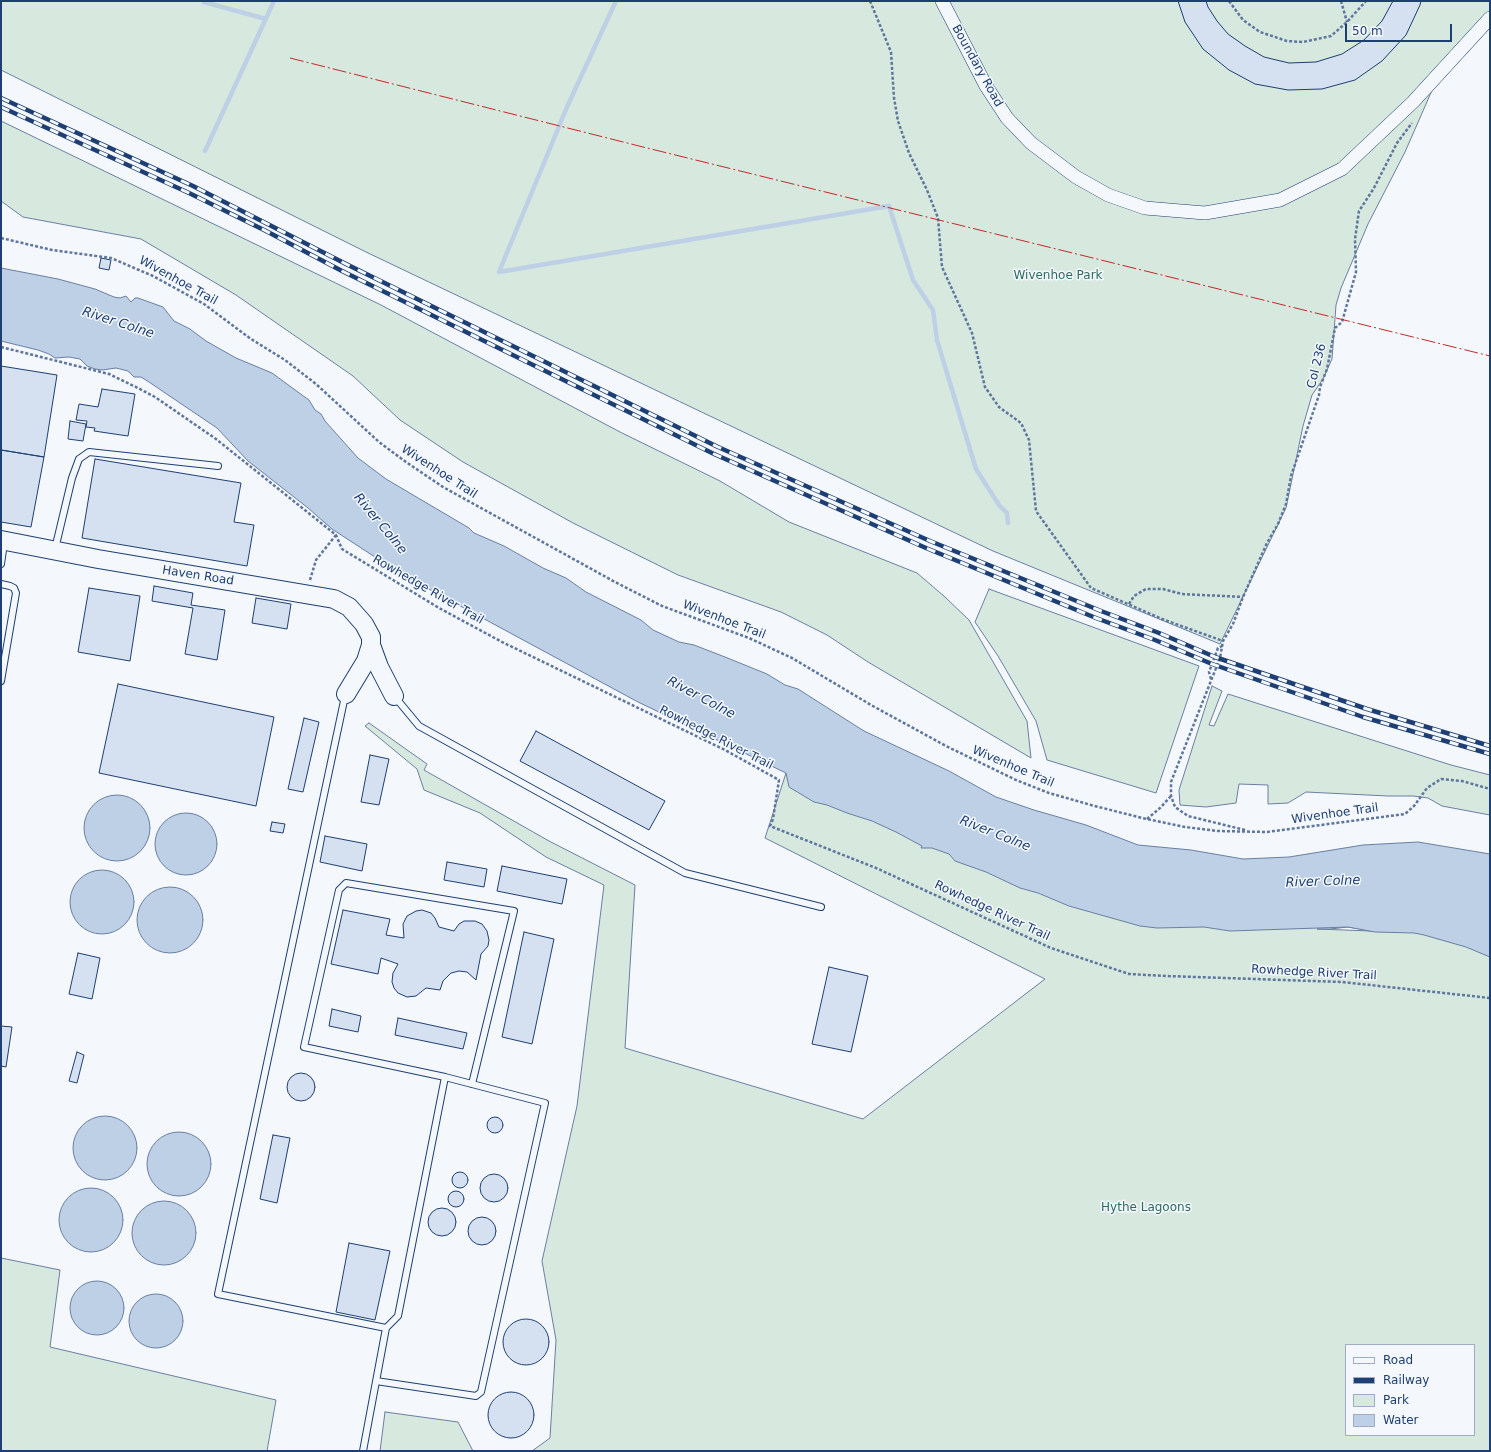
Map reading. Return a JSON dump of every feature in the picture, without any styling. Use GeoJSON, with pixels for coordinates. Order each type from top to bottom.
{"type":"FeatureCollection","features":[{"type":"Feature","properties":{"kind":"street","name":"Boundary Road"},"geometry":{"type":"LineString","coordinates":[[942,1],[986,86],[1007,118],[1031,144],[1076,177],[1108,195],[1145,208],[1205,213],[1280,200],[1342,169],[1413,102],[1490,18]]}},
{"type":"Feature","properties":{"kind":"street","name":"Haven Road"},"geometry":{"type":"LineString","coordinates":[[3,541],[334,600],[349,607],[364,624],[371,637],[371,645],[379,667],[394,696]]}},
{"type":"Feature","properties":{"kind":"street"},"geometry":{"type":"LineString","coordinates":[[346,694],[366,661],[371,645]]}},
{"type":"Feature","properties":{"kind":"lane"},"geometry":{"type":"LineString","coordinates":[[55,551],[72,478],[79,459],[89,452],[218,466]]}},
{"type":"Feature","properties":{"kind":"lane"},"geometry":{"type":"LineString","coordinates":[[1,564],[3,541]]}},
{"type":"Feature","properties":{"kind":"lane"},"geometry":{"type":"LineString","coordinates":[[1,584],[14,588],[16,593],[1,681]]}},
{"type":"Feature","properties":{"kind":"lane"},"geometry":{"type":"LineString","coordinates":[[346,694],[218,1294],[386,1328]]}},
{"type":"Feature","properties":{"kind":"lane"},"geometry":{"type":"LineString","coordinates":[[394,696],[419,726],[685,873],[821,907]]}},
{"type":"Feature","properties":{"kind":"lane"},"geometry":{"type":"LineString","coordinates":[[376,1381],[476,1396],[481,1392],[545,1102],[472,1084],[445,1077],[304,1047],[339,890],[346,883],[514,911],[472,1084]]}},
{"type":"Feature","properties":{"kind":"lane"},"geometry":{"type":"LineString","coordinates":[[363,1451],[386,1328],[398,1316],[445,1077]]}},
{"type":"Feature","properties":{"kind":"path"},"geometry":{"type":"LineString","coordinates":[[870,1],[891,52],[894,98],[898,121],[909,153],[927,190],[938,218],[942,267],[972,333],[985,387],[999,407],[1021,423],[1029,440],[1036,512],[1091,588],[1162,619],[1223,641]]}},
{"type":"Feature","properties":{"kind":"path"},"geometry":{"type":"LineString","coordinates":[[1229,1],[1244,20],[1260,32],[1287,41],[1303,42],[1331,36],[1347,22],[1366,1]]}},
{"type":"Feature","properties":{"kind":"path"},"geometry":{"type":"LineString","coordinates":[[1341,1],[1347,22]]}},
{"type":"Feature","properties":{"kind":"path","name":"Col 236"},"geometry":{"type":"LineString","coordinates":[[1171,796],[1171,782],[1203,705],[1220,658],[1223,641],[1233,624],[1243,597],[1286,504],[1291,476],[1319,395],[1320,386],[1327,369],[1335,328],[1342,322],[1356,272],[1355,239],[1359,211],[1374,188],[1396,144],[1418,115],[1413,102]]}},
{"type":"Feature","properties":{"kind":"path","name":"Wivenhoe Trail"},"geometry":{"type":"LineString","coordinates":[[1,238],[52,250],[105,256],[117,259],[154,276],[204,304],[251,338],[285,360],[316,384],[379,442],[443,487],[521,531],[662,606],[749,638],[792,658],[871,705],[946,746],[1016,780],[1049,793],[1090,805],[1185,827],[1218,831],[1267,832],[1405,814],[1414,806],[1427,788],[1441,779],[1462,782],[1490,789]]}},
{"type":"Feature","properties":{"kind":"path","name":"Rowhedge River Trail"},"geometry":{"type":"LineString","coordinates":[[1,346],[109,374],[144,391],[216,439],[336,535],[342,549],[439,608],[502,642],[725,750],[779,780],[773,819],[770,826],[876,868],[1051,948],[1130,974],[1342,982],[1490,998]]}},
{"type":"Feature","properties":{"kind":"path"},"geometry":{"type":"LineString","coordinates":[[307,594],[316,560],[336,535]]}},
{"type":"Feature","properties":{"kind":"path"},"geometry":{"type":"LineString","coordinates":[[1129,604],[1134,596],[1146,589],[1163,589],[1182,594],[1243,597]]}},
{"type":"Feature","properties":{"kind":"path"},"geometry":{"type":"LineString","coordinates":[[1212,679],[1208,672],[1218,648],[1222,646]]}},
{"type":"Feature","properties":{"kind":"path"},"geometry":{"type":"LineString","coordinates":[[1142,818],[1148,819],[1171,796],[1175,807],[1188,816],[1245,830],[1267,832]]}},
{"type":"Feature","properties":{"kind":"green space","name":"Wivenhoe Park"},"geometry":{"type":"Polygon","coordinates":[[[1,1],[1490,1],[1490,18],[1440,72],[1405,152],[1368,224],[1341,288],[1336,305],[1332,359],[1323,379],[1312,395],[1303,426],[1286,508],[1220,644],[993,551],[366,252],[1,70],[1,1]]]}},
{"type":"Feature","properties":{"kind":"green space"},"geometry":{"type":"Polygon","coordinates":[[[1,121],[381,305],[620,432],[720,481],[789,522],[917,573],[969,620],[1027,721],[1031,758],[868,662],[827,635],[781,612],[678,575],[573,523],[463,462],[400,420],[353,376],[236,295],[141,239],[23,217],[1,201],[1,121]]]}},
{"type":"Feature","properties":{"kind":"green space"},"geometry":{"type":"Polygon","coordinates":[[[989,589],[1199,666],[1156,793],[1047,760],[1036,721],[998,656],[975,622],[989,589]]]}},
{"type":"Feature","properties":{"kind":"green space"},"geometry":{"type":"Polygon","coordinates":[[[1212,686],[1222,691],[1209,725],[1214,726],[1228,694],[1451,765],[1490,775],[1490,815],[1442,806],[1428,798],[1413,796],[1306,792],[1288,803],[1268,804],[1268,785],[1239,784],[1236,803],[1206,807],[1180,805],[1179,790],[1212,686]]]}},
{"type":"Feature","properties":{"kind":"green space","name":"Hythe Lagoons"},"geometry":{"type":"Polygon","coordinates":[[[369,723],[427,764],[424,770],[549,841],[635,885],[625,1048],[863,1119],[1045,979],[765,838],[786,773],[1490,942],[1490,1451],[532,1451],[550,1438],[556,1340],[542,1261],[577,1106],[604,885],[546,857],[480,813],[424,790],[417,769],[365,726],[369,723]],[[1348,927],[1317,929],[1371,931],[1348,927]]]}},
{"type":"Feature","properties":{"kind":"green space"},"geometry":{"type":"Polygon","coordinates":[[[1,1258],[60,1270],[50,1347],[276,1400],[267,1451],[1,1451],[1,1258]]]}},
{"type":"Feature","properties":{"kind":"green space"},"geometry":{"type":"Polygon","coordinates":[[[385,1412],[458,1422],[473,1451],[380,1451],[385,1412]]]}},
{"type":"Feature","properties":{"kind":"water","name":"River Colne"},"geometry":{"type":"Polygon","coordinates":[[[1,268],[58,279],[95,289],[114,297],[120,298],[126,296],[131,302],[135,298],[138,298],[163,307],[174,321],[190,329],[206,341],[236,358],[272,373],[309,400],[315,410],[321,414],[325,421],[358,458],[386,479],[469,528],[474,533],[504,546],[543,568],[566,578],[586,592],[641,620],[653,630],[679,642],[694,645],[767,674],[785,685],[798,689],[864,731],[949,771],[996,797],[1086,825],[1138,845],[1191,850],[1243,859],[1289,857],[1363,845],[1418,842],[1490,854],[1490,957],[1466,947],[1424,935],[1414,933],[1375,932],[1348,927],[1230,931],[1204,927],[1157,928],[1140,926],[1069,906],[1038,893],[1020,888],[986,872],[955,861],[949,854],[932,848],[921,848],[922,846],[872,821],[814,802],[789,787],[786,773],[638,702],[401,574],[332,529],[308,508],[248,461],[217,428],[141,377],[134,377],[128,371],[116,368],[102,370],[95,369],[87,366],[80,359],[69,357],[55,358],[38,350],[1,341],[1,268]]]}},
{"type":"Feature","properties":{"kind":"water"},"geometry":{"type":"Polygon","coordinates":[[[117,795],[129,798],[140,805],[147,816],[150,828],[147,840],[140,851],[129,858],[117,861],[105,858],[94,851],[87,840],[84,828],[87,816],[94,805],[105,798],[117,795]]]}},
{"type":"Feature","properties":{"kind":"water"},"geometry":{"type":"Polygon","coordinates":[[[180,813],[192,813],[208,822],[215,832],[217,844],[215,856],[208,866],[192,875],[180,875],[169,870],[160,861],[155,850],[155,838],[160,827],[169,818],[180,813]]]}},
{"type":"Feature","properties":{"kind":"water"},"geometry":{"type":"Polygon","coordinates":[[[96,870],[108,870],[125,879],[132,890],[134,902],[132,914],[125,925],[108,934],[96,934],[84,929],[75,920],[70,908],[70,896],[75,884],[84,875],[96,870]]]}},
{"type":"Feature","properties":{"kind":"water"},"geometry":{"type":"Polygon","coordinates":[[[170,887],[182,890],[193,897],[200,908],[203,920],[200,932],[193,943],[182,950],[170,953],[158,950],[147,943],[140,932],[137,920],[140,908],[147,897],[158,890],[170,887]]]}},
{"type":"Feature","properties":{"kind":"water"},"geometry":{"type":"Polygon","coordinates":[[[105,1116],[123,1122],[131,1130],[137,1148],[131,1166],[123,1174],[105,1180],[87,1174],[79,1166],[73,1148],[79,1130],[87,1122],[105,1116]]]}},
{"type":"Feature","properties":{"kind":"water"},"geometry":{"type":"Polygon","coordinates":[[[179,1132],[197,1138],[205,1146],[211,1164],[205,1182],[197,1190],[179,1196],[161,1190],[153,1182],[147,1164],[153,1146],[161,1138],[179,1132]]]}},
{"type":"Feature","properties":{"kind":"water"},"geometry":{"type":"Polygon","coordinates":[[[91,1188],[109,1194],[117,1202],[123,1220],[117,1238],[109,1246],[91,1252],[73,1246],[65,1238],[59,1220],[65,1202],[73,1194],[91,1188]]]}},
{"type":"Feature","properties":{"kind":"water"},"geometry":{"type":"Polygon","coordinates":[[[164,1201],[182,1207],[190,1215],[196,1233],[190,1251],[182,1259],[164,1265],[146,1259],[138,1251],[132,1233],[138,1215],[146,1207],[164,1201]]]}},
{"type":"Feature","properties":{"kind":"water"},"geometry":{"type":"Polygon","coordinates":[[[97,1281],[107,1283],[116,1289],[122,1298],[124,1308],[122,1318],[116,1327],[107,1333],[97,1335],[87,1333],[78,1327],[72,1318],[70,1308],[72,1298],[78,1289],[87,1283],[97,1281]]]}},
{"type":"Feature","properties":{"kind":"water"},"geometry":{"type":"Polygon","coordinates":[[[156,1294],[166,1296],[175,1302],[181,1311],[183,1321],[181,1331],[175,1340],[166,1346],[156,1348],[146,1346],[137,1340],[131,1331],[129,1321],[131,1311],[137,1302],[146,1296],[156,1294]]]}},
{"type":"Feature","properties":{"kind":"building"},"geometry":{"type":"Polygon","coordinates":[[[1178,1],[1206,1],[1217,21],[1228,34],[1264,57],[1289,63],[1316,62],[1342,54],[1364,40],[1382,21],[1393,1],[1421,1],[1406,35],[1382,61],[1355,80],[1322,89],[1288,90],[1255,84],[1229,70],[1203,49],[1185,22],[1178,1]]]}},
{"type":"Feature","properties":{"kind":"building"},"geometry":{"type":"Polygon","coordinates":[[[101,258],[111,260],[109,270],[99,268],[101,258]]]}},
{"type":"Feature","properties":{"kind":"building"},"geometry":{"type":"Polygon","coordinates":[[[1,366],[57,375],[44,457],[1,450],[1,366]]]}},
{"type":"Feature","properties":{"kind":"building"},"geometry":{"type":"Polygon","coordinates":[[[102,389],[135,394],[128,436],[94,431],[95,428],[86,427],[87,421],[76,420],[79,404],[98,407],[102,389]]]}},
{"type":"Feature","properties":{"kind":"building"},"geometry":{"type":"Polygon","coordinates":[[[70,421],[86,424],[83,441],[68,439],[70,421]]]}},
{"type":"Feature","properties":{"kind":"building"},"geometry":{"type":"Polygon","coordinates":[[[1,450],[44,457],[31,527],[1,522],[1,450]]]}},
{"type":"Feature","properties":{"kind":"building"},"geometry":{"type":"Polygon","coordinates":[[[95,459],[241,483],[234,522],[254,525],[247,566],[82,538],[95,459]]]}},
{"type":"Feature","properties":{"kind":"building"},"geometry":{"type":"Polygon","coordinates":[[[154,586],[193,593],[191,605],[225,610],[217,660],[185,654],[193,608],[152,601],[154,586]]]}},
{"type":"Feature","properties":{"kind":"building"},"geometry":{"type":"Polygon","coordinates":[[[89,588],[140,596],[130,661],[78,652],[89,588]]]}},
{"type":"Feature","properties":{"kind":"building"},"geometry":{"type":"Polygon","coordinates":[[[256,598],[291,604],[287,629],[252,623],[256,598]]]}},
{"type":"Feature","properties":{"kind":"building"},"geometry":{"type":"Polygon","coordinates":[[[118,684],[274,717],[256,806],[99,773],[118,684]]]}},
{"type":"Feature","properties":{"kind":"building"},"geometry":{"type":"Polygon","coordinates":[[[304,718],[319,722],[303,792],[288,789],[304,718]]]}},
{"type":"Feature","properties":{"kind":"building"},"geometry":{"type":"Polygon","coordinates":[[[536,731],[665,801],[649,830],[520,761],[536,731]]]}},
{"type":"Feature","properties":{"kind":"building"},"geometry":{"type":"Polygon","coordinates":[[[370,755],[389,759],[379,805],[361,802],[370,755]]]}},
{"type":"Feature","properties":{"kind":"building"},"geometry":{"type":"Polygon","coordinates":[[[272,822],[285,824],[283,833],[270,831],[272,822]]]}},
{"type":"Feature","properties":{"kind":"building"},"geometry":{"type":"Polygon","coordinates":[[[325,836],[367,844],[362,871],[320,862],[325,836]]]}},
{"type":"Feature","properties":{"kind":"building"},"geometry":{"type":"Polygon","coordinates":[[[447,862],[487,869],[484,887],[444,880],[447,862]]]}},
{"type":"Feature","properties":{"kind":"building"},"geometry":{"type":"Polygon","coordinates":[[[502,866],[567,879],[562,904],[497,891],[502,866]]]}},
{"type":"Feature","properties":{"kind":"building"},"geometry":{"type":"Polygon","coordinates":[[[343,910],[390,919],[386,935],[404,938],[403,924],[407,916],[416,911],[422,910],[431,913],[439,927],[454,931],[459,924],[464,921],[475,921],[482,924],[487,931],[489,940],[488,946],[481,954],[476,980],[467,972],[459,971],[451,973],[443,981],[440,990],[426,988],[416,996],[407,997],[398,993],[392,982],[393,973],[398,964],[381,958],[378,974],[331,964],[343,910]]]}},
{"type":"Feature","properties":{"kind":"building"},"geometry":{"type":"Polygon","coordinates":[[[524,932],[554,939],[532,1044],[502,1037],[524,932]]]}},
{"type":"Feature","properties":{"kind":"building"},"geometry":{"type":"Polygon","coordinates":[[[78,953],[100,958],[92,999],[69,994],[78,953]]]}},
{"type":"Feature","properties":{"kind":"building"},"geometry":{"type":"Polygon","coordinates":[[[829,967],[868,976],[851,1052],[812,1044],[829,967]]]}},
{"type":"Feature","properties":{"kind":"building"},"geometry":{"type":"Polygon","coordinates":[[[332,1009],[361,1016],[358,1032],[329,1026],[332,1009]]]}},
{"type":"Feature","properties":{"kind":"building"},"geometry":{"type":"Polygon","coordinates":[[[398,1018],[467,1033],[463,1049],[395,1035],[398,1018]]]}},
{"type":"Feature","properties":{"kind":"building"},"geometry":{"type":"Polygon","coordinates":[[[1,1026],[12,1027],[6,1067],[1,1066],[1,1026]]]}},
{"type":"Feature","properties":{"kind":"building"},"geometry":{"type":"Polygon","coordinates":[[[77,1052],[84,1055],[77,1083],[69,1081],[77,1052]]]}},
{"type":"Feature","properties":{"kind":"building"},"geometry":{"type":"Polygon","coordinates":[[[301,1073],[307,1074],[311,1077],[314,1081],[314,1093],[311,1097],[307,1100],[301,1101],[295,1100],[291,1097],[288,1093],[287,1087],[288,1081],[291,1077],[295,1074],[301,1073]]]}},
{"type":"Feature","properties":{"kind":"building"},"geometry":{"type":"Polygon","coordinates":[[[495,1117],[501,1119],[503,1125],[501,1131],[495,1133],[489,1131],[487,1125],[489,1119],[495,1117]]]}},
{"type":"Feature","properties":{"kind":"building"},"geometry":{"type":"Polygon","coordinates":[[[273,1135],[290,1138],[277,1203],[260,1199],[273,1135]]]}},
{"type":"Feature","properties":{"kind":"building"},"geometry":{"type":"Polygon","coordinates":[[[460,1172],[467,1177],[468,1180],[463,1187],[460,1188],[453,1183],[452,1180],[457,1173],[460,1172]]]}},
{"type":"Feature","properties":{"kind":"building"},"geometry":{"type":"Polygon","coordinates":[[[494,1174],[504,1178],[508,1188],[504,1198],[494,1202],[484,1198],[480,1188],[484,1178],[494,1174]]]}},
{"type":"Feature","properties":{"kind":"building"},"geometry":{"type":"Polygon","coordinates":[[[456,1191],[463,1196],[464,1199],[459,1206],[456,1207],[449,1202],[448,1199],[453,1192],[456,1191]]]}},
{"type":"Feature","properties":{"kind":"building"},"geometry":{"type":"Polygon","coordinates":[[[442,1208],[452,1212],[456,1222],[452,1232],[442,1236],[432,1232],[428,1222],[432,1212],[442,1208]]]}},
{"type":"Feature","properties":{"kind":"building"},"geometry":{"type":"Polygon","coordinates":[[[482,1217],[492,1221],[496,1231],[492,1241],[482,1245],[472,1241],[468,1231],[472,1221],[482,1217]]]}},
{"type":"Feature","properties":{"kind":"building"},"geometry":{"type":"Polygon","coordinates":[[[349,1243],[390,1251],[375,1320],[336,1312],[349,1243]]]}},
{"type":"Feature","properties":{"kind":"building"},"geometry":{"type":"Polygon","coordinates":[[[521,1319],[531,1319],[539,1323],[545,1329],[549,1337],[549,1347],[545,1355],[539,1361],[531,1365],[521,1365],[513,1361],[507,1355],[503,1347],[503,1337],[507,1329],[513,1323],[521,1319]]]}},
{"type":"Feature","properties":{"kind":"building"},"geometry":{"type":"Polygon","coordinates":[[[506,1392],[516,1392],[524,1396],[530,1402],[534,1410],[534,1420],[530,1428],[524,1434],[516,1438],[506,1438],[498,1434],[492,1428],[488,1420],[488,1410],[492,1402],[498,1396],[506,1392]]]}},
{"type":"Feature","properties":{"kind":"waterway"},"geometry":{"type":"LineString","coordinates":[[204,1],[266,19]]}},
{"type":"Feature","properties":{"kind":"waterway"},"geometry":{"type":"LineString","coordinates":[[205,151],[274,1]]}},
{"type":"Feature","properties":{"kind":"waterway"},"geometry":{"type":"LineString","coordinates":[[616,1],[567,107],[499,272],[889,206],[913,280],[933,310],[937,340],[976,469],[999,505],[1007,513],[1008,523]]}},
{"type":"Feature","properties":{"kind":"railway"},"geometry":{"type":"LineString","coordinates":[[1,98],[193,186],[346,264],[718,447],[930,541],[1215,657],[1367,709],[1490,746]]}},
{"type":"Feature","properties":{"kind":"railway"},"geometry":{"type":"LineString","coordinates":[[1,107],[189,193],[342,271],[714,454],[926,548],[1212,664],[1363,717],[1490,754]]}},
{"type":"Feature","properties":{"kind":"power"},"geometry":{"type":"LineString","coordinates":[[290,58],[643,147],[1490,356]]}}]}
